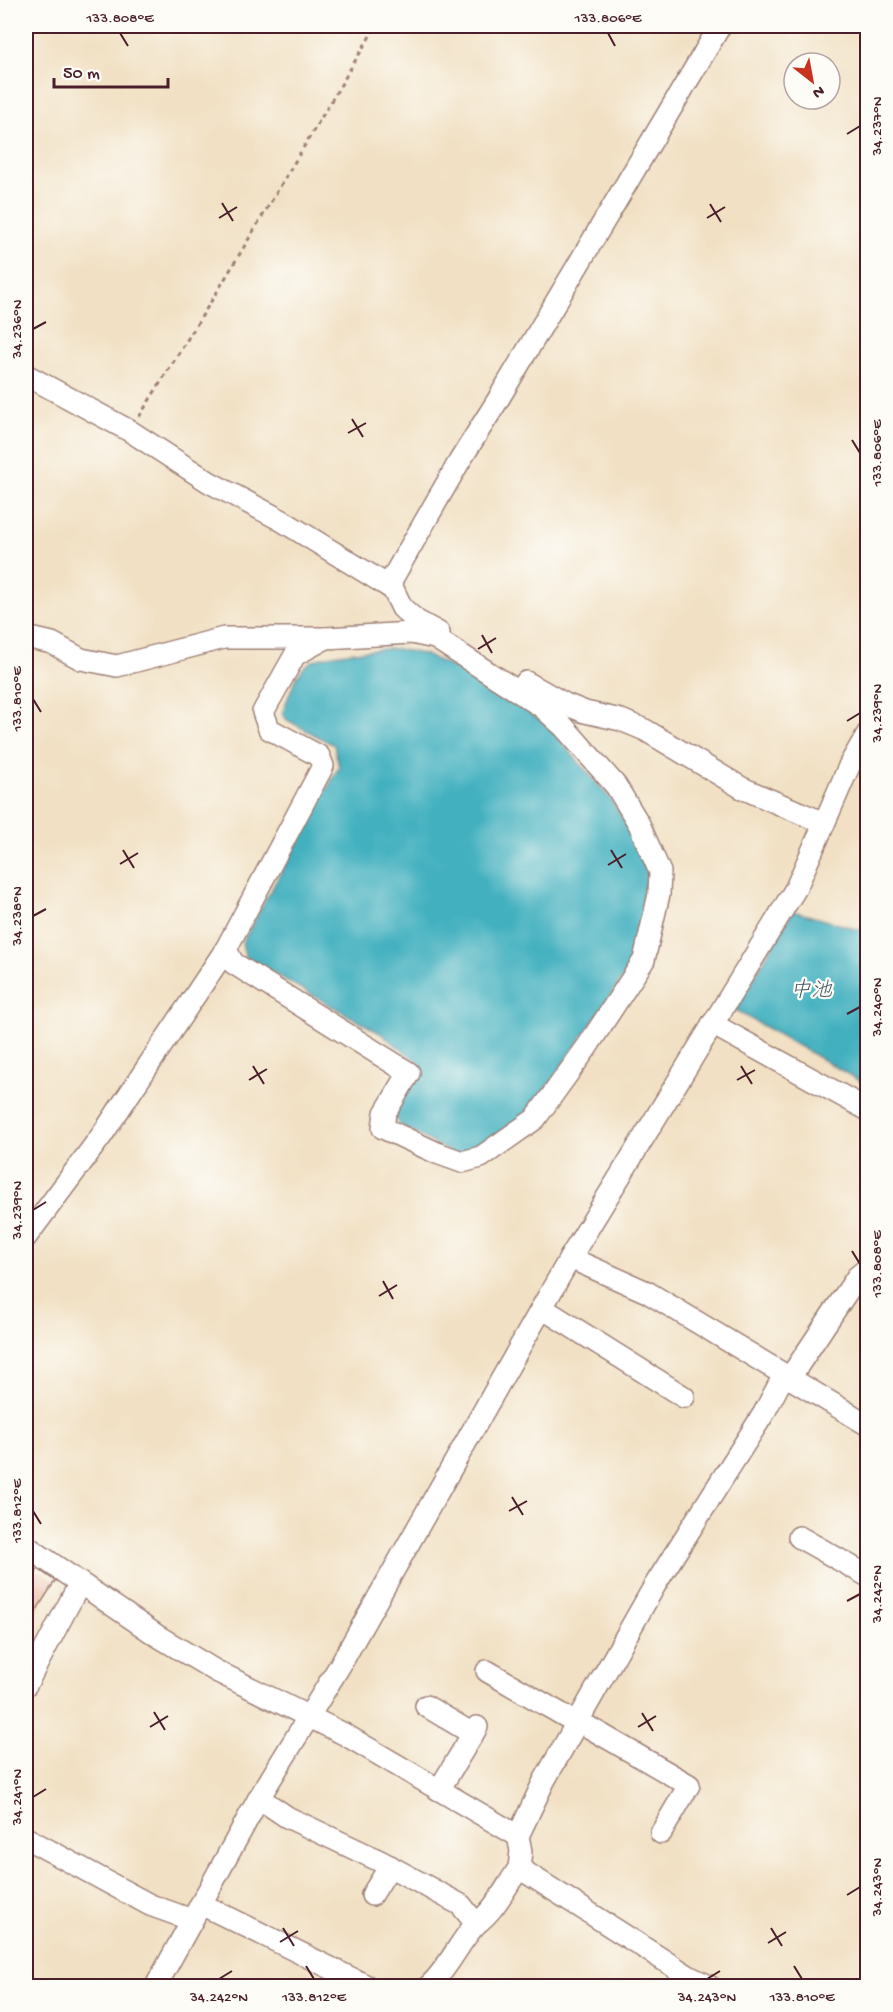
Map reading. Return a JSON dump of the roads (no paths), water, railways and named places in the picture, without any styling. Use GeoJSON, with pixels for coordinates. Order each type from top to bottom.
{"type":"FeatureCollection","features":[{"type":"Feature","properties":{"kind":"street"},"geometry":{"type":"LineString","coordinates":[[388,586],[459,462],[720,26]]}},
{"type":"Feature","properties":{"kind":"street"},"geometry":{"type":"LineString","coordinates":[[26,375],[130,431],[210,482],[281,520],[393,589],[402,608],[417,621],[564,704],[585,712],[621,720],[645,730],[742,788],[824,823]]}},
{"type":"Feature","properties":{"kind":"street"},"geometry":{"type":"LineString","coordinates":[[26,637],[52,644],[81,659],[117,666],[224,638],[326,638],[411,633],[435,638],[542,707],[564,727],[616,786],[639,824],[660,872],[659,894],[644,960],[587,1047],[536,1119],[481,1157],[462,1162],[382,1128],[385,1113],[409,1073],[233,963],[226,950]]}},
{"type":"Feature","properties":{"kind":"street"},"geometry":{"type":"LineString","coordinates":[[26,1237],[102,1135],[226,950],[323,766],[319,756],[269,729],[263,712],[296,655],[326,638]]}},
{"type":"Feature","properties":{"kind":"street"},"geometry":{"type":"LineString","coordinates":[[156,1986],[259,1798],[309,1716],[570,1258],[796,888],[850,764],[867,736]]}},
{"type":"Feature","properties":{"kind":"street"},"geometry":{"type":"LineString","coordinates":[[712,1024],[867,1110]]}},
{"type":"Feature","properties":{"kind":"street"},"geometry":{"type":"LineString","coordinates":[[570,1258],[647,1292],[867,1425]]}},
{"type":"Feature","properties":{"kind":"street"},"geometry":{"type":"LineString","coordinates":[[429,1986],[442,1975],[464,1937],[495,1904],[519,1868],[521,1851],[518,1836],[544,1781],[655,1585],[786,1377],[857,1277],[867,1269]]}},
{"type":"Feature","properties":{"kind":"street"},"geometry":{"type":"LineString","coordinates":[[542,1308],[684,1397]]}},
{"type":"Feature","properties":{"kind":"street"},"geometry":{"type":"LineString","coordinates":[[799,1537],[867,1576]]}},
{"type":"Feature","properties":{"kind":"street"},"geometry":{"type":"LineString","coordinates":[[27,1549],[156,1635],[216,1671],[309,1716],[518,1836]]}},
{"type":"Feature","properties":{"kind":"street"},"geometry":{"type":"LineString","coordinates":[[26,1685],[80,1583]]}},
{"type":"Feature","properties":{"kind":"street"},"geometry":{"type":"LineString","coordinates":[[486,1671],[689,1785],[661,1833]]}},
{"type":"Feature","properties":{"kind":"street"},"geometry":{"type":"LineString","coordinates":[[426,1706],[475,1731],[439,1790]]}},
{"type":"Feature","properties":{"kind":"street"},"geometry":{"type":"LineString","coordinates":[[259,1798],[287,1817],[390,1866],[461,1905],[476,1924]]}},
{"type":"Feature","properties":{"kind":"street"},"geometry":{"type":"LineString","coordinates":[[26,1838],[150,1905],[196,1912],[368,1986]]}},
{"type":"Feature","properties":{"kind":"street"},"geometry":{"type":"LineString","coordinates":[[372,1894],[390,1866]]}},
{"type":"Feature","properties":{"kind":"street"},"geometry":{"type":"LineString","coordinates":[[519,1868],[690,1977],[709,1986]]}},
{"type":"Feature","properties":{"kind":"water"},"geometry":{"type":"Polygon","coordinates":[[[398,649],[423,654],[472,675],[546,724],[609,797],[639,844],[649,875],[651,896],[632,965],[519,1128],[459,1157],[398,1124],[394,1107],[421,1076],[421,1064],[380,1033],[245,957],[242,943],[339,767],[334,745],[287,720],[282,714],[295,681],[303,669],[314,660],[332,655],[398,649]]]}},
{"type":"Feature","properties":{"kind":"water","name":"中池"},"geometry":{"type":"Polygon","coordinates":[[[793,911],[867,932],[867,1085],[735,1010],[793,911]]]}}]}
